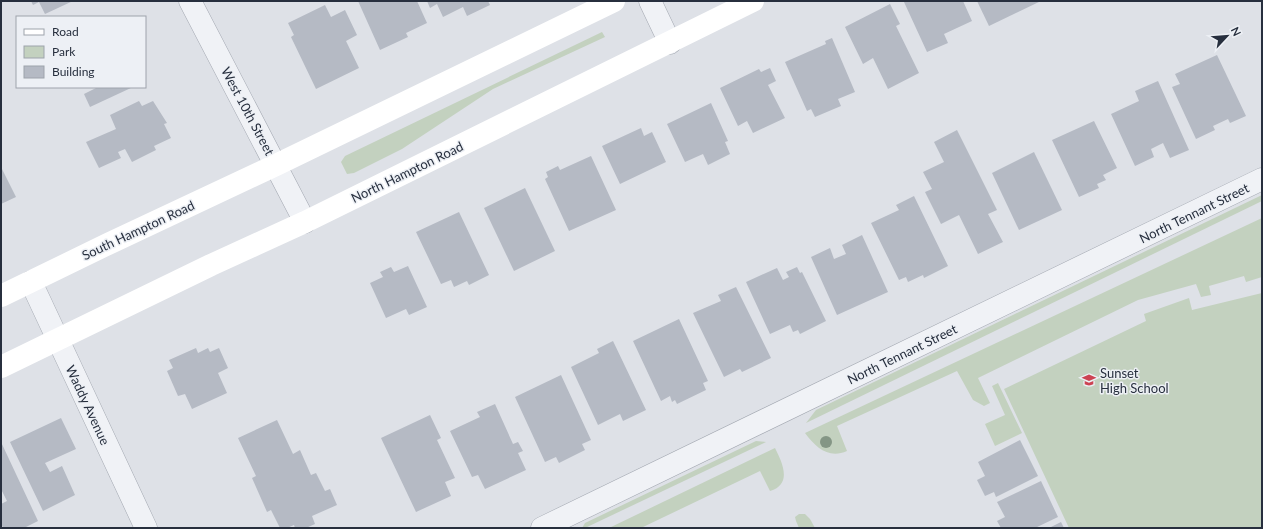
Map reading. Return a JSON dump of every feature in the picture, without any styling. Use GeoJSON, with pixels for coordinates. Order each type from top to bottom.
{"type":"FeatureCollection","features":[{"type":"Feature","properties":{"kind":"main road"},"geometry":{"type":"LineString","coordinates":[[276,165],[614,1]]}},
{"type":"Feature","properties":{"kind":"main road","name":"North Hampton Road"},"geometry":{"type":"LineString","coordinates":[[59,339],[211,265],[305,222],[753,1]]}},
{"type":"Feature","properties":{"kind":"main road","name":"South Hampton Road"},"geometry":{"type":"LineString","coordinates":[[1,296],[276,165]]}},
{"type":"Feature","properties":{"kind":"main road"},"geometry":{"type":"LineString","coordinates":[[1,367],[59,339]]}},
{"type":"Feature","properties":{"kind":"street","name":"West 10th Street"},"geometry":{"type":"LineString","coordinates":[[190,1],[305,222]]}},
{"type":"Feature","properties":{"kind":"street"},"geometry":{"type":"LineString","coordinates":[[650,1],[670,43]]}},
{"type":"Feature","properties":{"kind":"street","name":"North Tennant Street"},"geometry":{"type":"LineString","coordinates":[[542,528],[1262,179]]}},
{"type":"Feature","properties":{"kind":"street","name":"Waddy Avenue"},"geometry":{"type":"LineString","coordinates":[[30,282],[59,339],[146,528]]}},
{"type":"Feature","properties":{"kind":"green space"},"geometry":{"type":"Polygon","coordinates":[[[602,32],[605,37],[493,89],[402,149],[354,173],[347,174],[341,162],[345,156],[602,32]]]}},
{"type":"Feature","properties":{"kind":"green space"},"geometry":{"type":"Polygon","coordinates":[[[1262,195],[1262,201],[806,423],[816,410],[1262,195]]]}},
{"type":"Feature","properties":{"kind":"green space"},"geometry":{"type":"Polygon","coordinates":[[[1262,218],[1262,277],[1246,282],[1244,276],[1209,286],[1211,295],[1201,297],[1196,284],[1138,300],[978,378],[990,403],[984,406],[973,400],[957,371],[837,426],[847,451],[834,454],[823,451],[805,433],[1262,218]]]}},
{"type":"Feature","properties":{"kind":"green space"},"geometry":{"type":"Polygon","coordinates":[[[1262,293],[1262,528],[1069,528],[1004,389],[1146,321],[1144,314],[1189,298],[1192,310],[1262,293]]]}},
{"type":"Feature","properties":{"kind":"green space"},"geometry":{"type":"Polygon","coordinates":[[[998,383],[1022,433],[995,446],[985,424],[1005,415],[992,386],[998,383]]]}},
{"type":"Feature","properties":{"kind":"green space"},"geometry":{"type":"Polygon","coordinates":[[[756,441],[766,442],[585,528],[582,528],[585,523],[756,441]]]}},
{"type":"Feature","properties":{"kind":"green space"},"geometry":{"type":"Polygon","coordinates":[[[775,448],[784,472],[784,478],[777,488],[770,491],[760,471],[641,528],[609,528],[775,448]]]}},
{"type":"Feature","properties":{"kind":"green space"},"geometry":{"type":"Polygon","coordinates":[[[799,514],[805,514],[815,528],[799,528],[795,517],[799,514]]]}},
{"type":"Feature","properties":{"kind":"building"},"geometry":{"type":"Polygon","coordinates":[[[31,1],[73,1],[45,14],[39,2],[33,5],[31,1]]]}},
{"type":"Feature","properties":{"kind":"building"},"geometry":{"type":"Polygon","coordinates":[[[358,1],[417,1],[427,23],[406,33],[408,37],[380,50],[358,1]]]}},
{"type":"Feature","properties":{"kind":"building"},"geometry":{"type":"Polygon","coordinates":[[[427,1],[488,1],[490,5],[467,16],[463,7],[443,17],[437,4],[430,8],[427,1]]]}},
{"type":"Feature","properties":{"kind":"building"},"geometry":{"type":"Polygon","coordinates":[[[963,1],[972,21],[944,34],[948,43],[927,52],[904,2],[963,1]]]}},
{"type":"Feature","properties":{"kind":"building"},"geometry":{"type":"Polygon","coordinates":[[[977,1],[1041,1],[989,26],[977,1]]]}},
{"type":"Feature","properties":{"kind":"building"},"geometry":{"type":"Polygon","coordinates":[[[890,4],[900,24],[896,26],[919,73],[888,89],[873,58],[863,64],[845,27],[890,4]]]}},
{"type":"Feature","properties":{"kind":"building"},"geometry":{"type":"Polygon","coordinates":[[[325,5],[331,17],[345,10],[357,35],[346,41],[359,68],[316,89],[291,37],[294,35],[288,23],[325,5]]]}},
{"type":"Feature","properties":{"kind":"building"},"geometry":{"type":"Polygon","coordinates":[[[832,38],[855,92],[838,99],[841,106],[815,117],[811,109],[807,111],[785,62],[826,44],[825,41],[832,38]]]}},
{"type":"Feature","properties":{"kind":"building"},"geometry":{"type":"Polygon","coordinates":[[[1217,55],[1246,116],[1230,123],[1228,119],[1213,126],[1215,130],[1196,139],[1172,87],[1180,84],[1175,74],[1217,55]]]}},
{"type":"Feature","properties":{"kind":"building"},"geometry":{"type":"Polygon","coordinates":[[[770,68],[776,81],[768,85],[785,118],[753,133],[747,121],[738,126],[720,88],[759,69],[761,72],[770,68]]]}},
{"type":"Feature","properties":{"kind":"building"},"geometry":{"type":"Polygon","coordinates":[[[1158,81],[1189,150],[1170,158],[1163,143],[1151,149],[1154,157],[1135,166],[1111,114],[1139,101],[1135,91],[1158,81]]]}},
{"type":"Feature","properties":{"kind":"building"},"geometry":{"type":"Polygon","coordinates":[[[96,88],[131,88],[90,107],[84,94],[96,88]]]}},
{"type":"Feature","properties":{"kind":"building"},"geometry":{"type":"Polygon","coordinates":[[[139,101],[142,106],[153,101],[167,123],[164,124],[171,138],[154,146],[156,150],[132,162],[125,149],[118,152],[121,158],[99,168],[86,142],[116,129],[110,115],[139,101]]]}},
{"type":"Feature","properties":{"kind":"building"},"geometry":{"type":"Polygon","coordinates":[[[711,103],[728,141],[725,142],[730,154],[708,165],[703,154],[685,162],[667,124],[711,103]]]}},
{"type":"Feature","properties":{"kind":"building"},"geometry":{"type":"Polygon","coordinates":[[[1094,121],[1117,168],[1103,175],[1106,180],[1097,184],[1099,188],[1079,197],[1052,140],[1094,121]]]}},
{"type":"Feature","properties":{"kind":"building"},"geometry":{"type":"Polygon","coordinates":[[[641,128],[644,136],[652,132],[666,162],[620,184],[602,146],[641,128]]]}},
{"type":"Feature","properties":{"kind":"building"},"geometry":{"type":"Polygon","coordinates":[[[957,130],[997,210],[988,214],[1003,242],[978,254],[959,215],[941,224],[925,192],[932,189],[923,172],[944,162],[934,142],[957,130]]]}},
{"type":"Feature","properties":{"kind":"building"},"geometry":{"type":"Polygon","coordinates":[[[1034,152],[1062,210],[1019,230],[992,173],[1034,152]]]}},
{"type":"Feature","properties":{"kind":"building"},"geometry":{"type":"Polygon","coordinates":[[[591,156],[616,210],[569,231],[545,179],[548,177],[546,172],[558,166],[560,170],[591,156]]]}},
{"type":"Feature","properties":{"kind":"building"},"geometry":{"type":"Polygon","coordinates":[[[1,169],[16,197],[1,204],[1,169]]]}},
{"type":"Feature","properties":{"kind":"building"},"geometry":{"type":"Polygon","coordinates":[[[525,188],[555,251],[514,271],[484,208],[525,188]]]}},
{"type":"Feature","properties":{"kind":"building"},"geometry":{"type":"Polygon","coordinates":[[[914,196],[948,266],[924,278],[923,275],[908,282],[906,277],[899,280],[871,223],[899,210],[896,205],[914,196]]]}},
{"type":"Feature","properties":{"kind":"building"},"geometry":{"type":"Polygon","coordinates":[[[459,212],[489,275],[469,285],[467,281],[454,287],[451,280],[441,284],[416,232],[459,212]]]}},
{"type":"Feature","properties":{"kind":"building"},"geometry":{"type":"Polygon","coordinates":[[[862,235],[888,292],[837,315],[811,257],[830,248],[834,259],[846,254],[842,245],[862,235]]]}},
{"type":"Feature","properties":{"kind":"building"},"geometry":{"type":"Polygon","coordinates":[[[408,266],[427,307],[409,315],[406,309],[386,318],[370,283],[383,277],[380,272],[391,267],[394,272],[408,266]]]}},
{"type":"Feature","properties":{"kind":"building"},"geometry":{"type":"Polygon","coordinates":[[[797,267],[800,273],[802,272],[826,321],[800,334],[798,330],[793,332],[790,325],[770,334],[746,282],[777,268],[783,280],[789,277],[786,272],[797,267]]]}},
{"type":"Feature","properties":{"kind":"building"},"geometry":{"type":"Polygon","coordinates":[[[736,287],[771,358],[742,372],[740,369],[724,377],[693,313],[721,301],[718,295],[736,287]]]}},
{"type":"Feature","properties":{"kind":"building"},"geometry":{"type":"Polygon","coordinates":[[[679,319],[708,381],[703,383],[706,390],[677,404],[675,400],[672,402],[670,396],[661,401],[633,341],[679,319]]]}},
{"type":"Feature","properties":{"kind":"building"},"geometry":{"type":"Polygon","coordinates":[[[613,341],[646,410],[623,421],[620,414],[598,425],[571,367],[599,353],[597,349],[613,341]]]}},
{"type":"Feature","properties":{"kind":"building"},"geometry":{"type":"Polygon","coordinates":[[[196,348],[198,353],[208,348],[210,352],[219,348],[228,368],[218,373],[227,393],[192,409],[185,394],[178,396],[167,371],[173,368],[169,360],[196,348]]]}},
{"type":"Feature","properties":{"kind":"building"},"geometry":{"type":"Polygon","coordinates":[[[561,375],[591,440],[582,444],[585,450],[559,463],[556,457],[545,462],[515,397],[561,375]]]}},
{"type":"Feature","properties":{"kind":"building"},"geometry":{"type":"Polygon","coordinates":[[[495,404],[513,444],[518,442],[523,451],[518,453],[526,470],[485,489],[478,475],[472,477],[450,431],[480,417],[477,412],[495,404]]]}},
{"type":"Feature","properties":{"kind":"building"},"geometry":{"type":"Polygon","coordinates":[[[430,415],[441,438],[437,440],[455,478],[445,482],[451,496],[416,512],[381,438],[430,415]]]}},
{"type":"Feature","properties":{"kind":"building"},"geometry":{"type":"Polygon","coordinates":[[[61,418],[76,449],[45,463],[50,472],[62,466],[75,495],[43,511],[10,442],[61,418]]]}},
{"type":"Feature","properties":{"kind":"building"},"geometry":{"type":"Polygon","coordinates":[[[277,420],[293,454],[300,450],[311,475],[316,473],[325,491],[330,489],[337,505],[312,516],[315,524],[306,528],[295,528],[294,525],[287,528],[280,528],[271,510],[267,512],[252,478],[256,476],[238,438],[277,420]]]}},
{"type":"Feature","properties":{"kind":"building"},"geometry":{"type":"Polygon","coordinates":[[[1020,440],[1038,476],[996,497],[994,492],[985,496],[977,480],[985,476],[978,462],[1020,440]]]}},
{"type":"Feature","properties":{"kind":"building"},"geometry":{"type":"Polygon","coordinates":[[[1,442],[38,521],[24,528],[3,528],[1,523],[1,504],[7,501],[1,489],[1,442]]]}},
{"type":"Feature","properties":{"kind":"building"},"geometry":{"type":"Polygon","coordinates":[[[1041,481],[1058,517],[1035,528],[1001,528],[997,521],[1005,517],[997,502],[1041,481]]]}},
{"type":"Feature","properties":{"kind":"building"},"geometry":{"type":"Polygon","coordinates":[[[1061,522],[1064,528],[1049,528],[1061,522]]]}},
{"type":"Feature","properties":{"kind":"place","name":"Sunset High School"},"geometry":{"type":"Point","coordinates":[1089,380]}}]}
